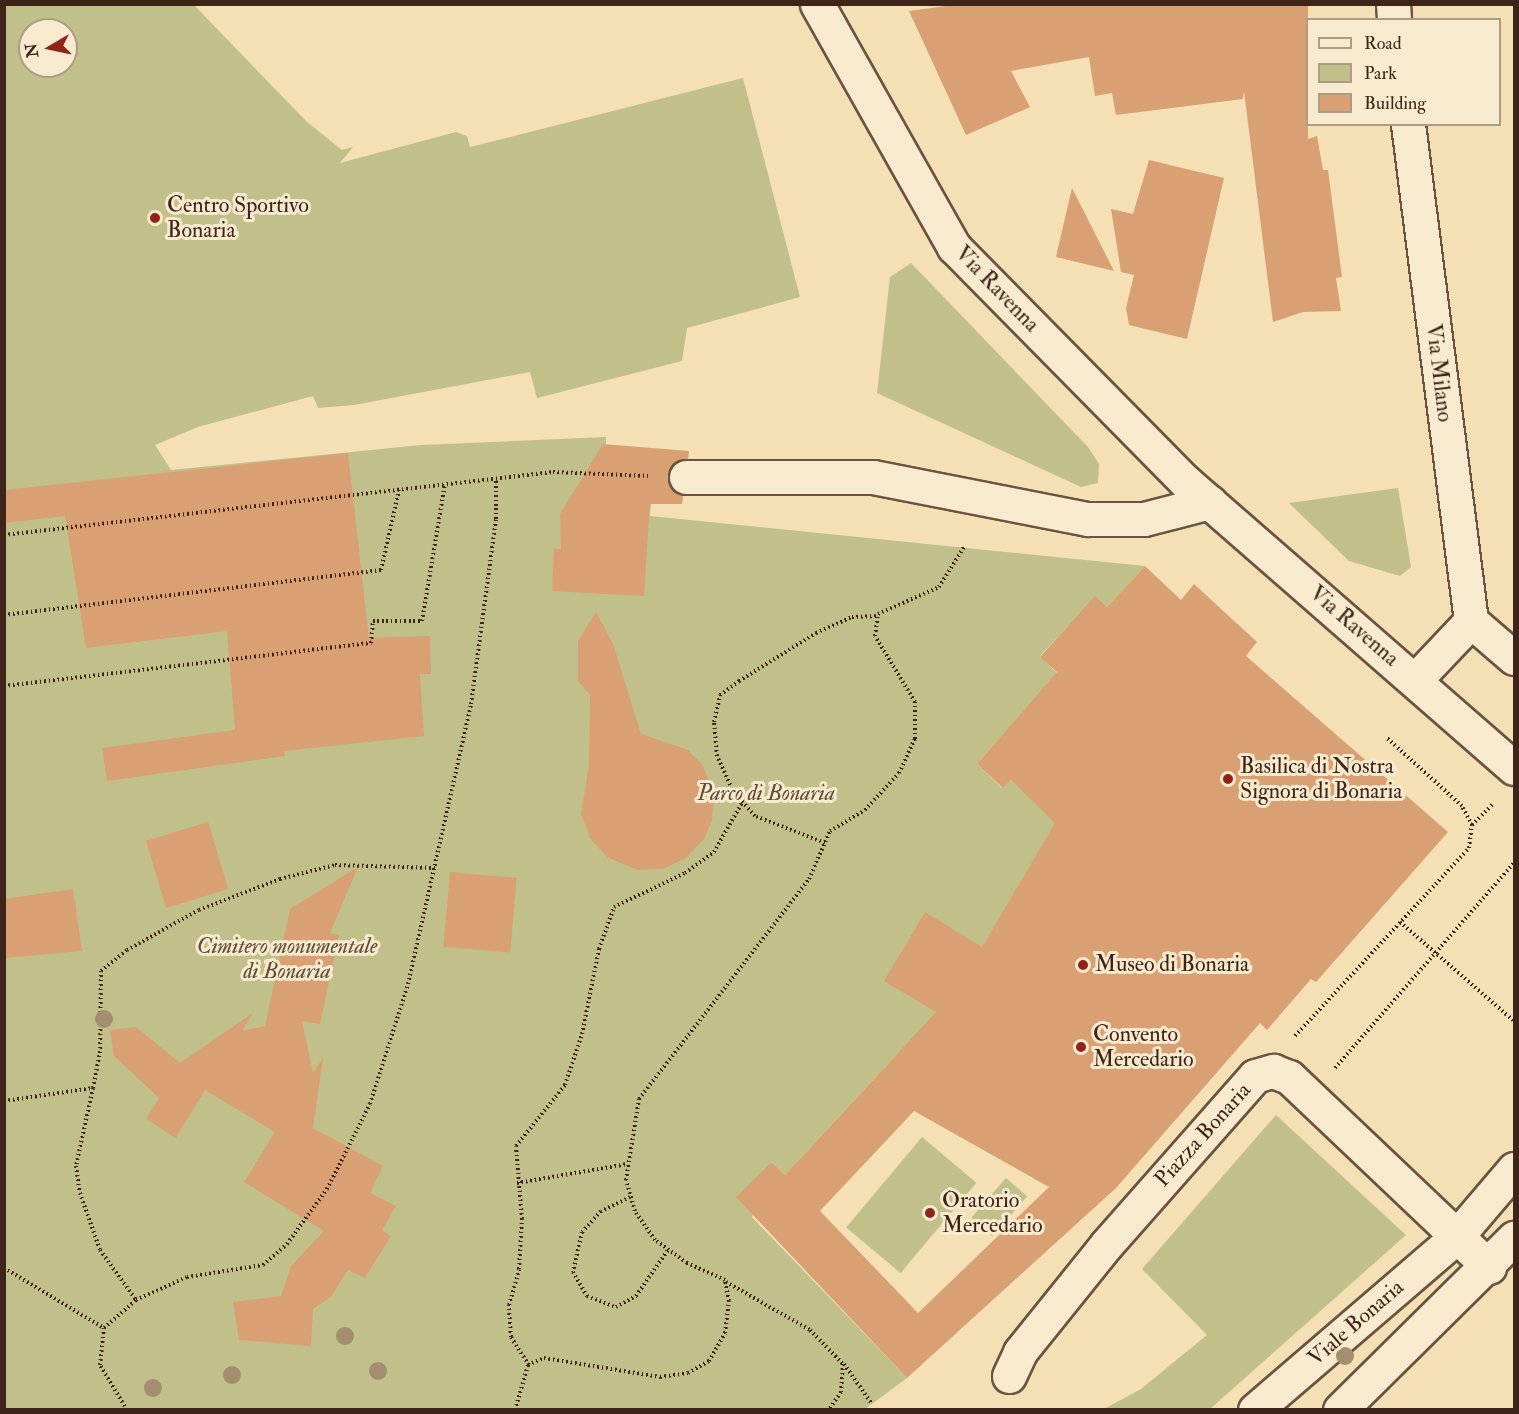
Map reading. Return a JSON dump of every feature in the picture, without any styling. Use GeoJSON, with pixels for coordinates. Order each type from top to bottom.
{"type":"FeatureCollection","features":[{"type":"Feature","properties":{"kind":"street","name":"Via Ravenna"},"geometry":{"type":"LineString","coordinates":[[817,4],[954,246],[1210,502],[1416,679]]}},
{"type":"Feature","properties":{"kind":"street","name":"Via Milano"},"geometry":{"type":"LineString","coordinates":[[1408,126],[1471,621]]}},
{"type":"Feature","properties":{"kind":"street"},"geometry":{"type":"LineString","coordinates":[[686,477],[873,477],[1088,519],[1144,519],[1210,502]]}},
{"type":"Feature","properties":{"kind":"street"},"geometry":{"type":"LineString","coordinates":[[1515,658],[1471,621],[1416,679],[1515,768]]}},
{"type":"Feature","properties":{"kind":"street","name":"Piazza Bonaria"},"geometry":{"type":"LineString","coordinates":[[1010,1376],[1020,1352],[1061,1298],[1256,1076],[1273,1071],[1289,1077],[1457,1236]]}},
{"type":"Feature","properties":{"kind":"street","name":"Viale Bonaria"},"geometry":{"type":"LineString","coordinates":[[1255,1410],[1457,1236],[1515,1169]]}},
{"type":"Feature","properties":{"kind":"street"},"geometry":{"type":"LineString","coordinates":[[1457,1236],[1489,1266]]}},
{"type":"Feature","properties":{"kind":"street"},"geometry":{"type":"LineString","coordinates":[[1340,1410],[1515,1238]]}},
{"type":"Feature","properties":{"kind":"path"},"geometry":{"type":"LineString","coordinates":[[4,535],[553,472],[686,477]]}},
{"type":"Feature","properties":{"kind":"path"},"geometry":{"type":"LineString","coordinates":[[127,1410],[100,1365],[104,1328],[136,1300],[187,1277],[263,1265],[287,1244],[327,1189],[370,1104],[408,984],[471,704],[496,519],[496,479]]}},
{"type":"Feature","properties":{"kind":"path"},"geometry":{"type":"LineString","coordinates":[[4,686],[371,643],[373,621],[422,621],[445,484]]}},
{"type":"Feature","properties":{"kind":"path"},"geometry":{"type":"LineString","coordinates":[[4,615],[381,570],[399,489]]}},
{"type":"Feature","properties":{"kind":"path"},"geometry":{"type":"LineString","coordinates":[[825,843],[755,816],[742,803],[717,756],[714,722],[720,695],[816,633],[852,617],[878,616],[939,587],[964,547]]}},
{"type":"Feature","properties":{"kind":"path"},"geometry":{"type":"LineString","coordinates":[[872,1404],[843,1364],[810,1330],[668,1250],[655,1240],[630,1197],[627,1164],[639,1099],[765,940],[809,879],[830,831],[865,810],[898,773],[915,739],[915,702],[875,636],[878,616]]}},
{"type":"Feature","properties":{"kind":"path"},"geometry":{"type":"LineString","coordinates":[[1294,1037],[1469,848],[1472,825],[1462,806],[1387,738]]}},
{"type":"Feature","properties":{"kind":"path"},"geometry":{"type":"LineString","coordinates":[[515,1410],[528,1365],[511,1337],[509,1305],[519,1269],[522,1219],[517,1183],[516,1146],[565,1085],[582,1034],[599,949],[614,907],[685,873],[714,852],[742,803]]}},
{"type":"Feature","properties":{"kind":"path"},"geometry":{"type":"LineString","coordinates":[[1472,825],[1494,803]]}},
{"type":"Feature","properties":{"kind":"path"},"geometry":{"type":"LineString","coordinates":[[1333,1071],[1514,863]]}},
{"type":"Feature","properties":{"kind":"path"},"geometry":{"type":"LineString","coordinates":[[136,1300],[100,1250],[80,1193],[76,1166],[100,1053],[101,971],[127,950],[199,910],[280,879],[335,865],[435,868]]}},
{"type":"Feature","properties":{"kind":"path"},"geometry":{"type":"LineString","coordinates":[[1400,922],[1515,1021]]}},
{"type":"Feature","properties":{"kind":"path"},"geometry":{"type":"LineString","coordinates":[[4,1101],[93,1088]]}},
{"type":"Feature","properties":{"kind":"path"},"geometry":{"type":"LineString","coordinates":[[517,1183],[627,1164]]}},
{"type":"Feature","properties":{"kind":"path"},"geometry":{"type":"LineString","coordinates":[[630,1197],[602,1211],[582,1232],[573,1272],[587,1296],[616,1307],[636,1296],[668,1250]]}},
{"type":"Feature","properties":{"kind":"path"},"geometry":{"type":"LineString","coordinates":[[4,1268],[104,1328]]}},
{"type":"Feature","properties":{"kind":"path"},"geometry":{"type":"LineString","coordinates":[[528,1365],[544,1358],[660,1377],[688,1373],[709,1361],[725,1332],[725,1281]]}},
{"type":"Feature","properties":{"kind":"path"},"geometry":{"type":"LineString","coordinates":[[829,1410],[841,1392],[843,1364]]}},
{"type":"Feature","properties":{"kind":"green space"},"geometry":{"type":"Polygon","coordinates":[[[4,5],[194,5],[306,121],[342,150],[353,147],[340,163],[456,132],[467,136],[470,147],[743,78],[800,297],[687,328],[682,361],[537,398],[530,372],[354,405],[318,408],[313,396],[198,427],[155,445],[171,470],[421,445],[606,437],[606,450],[689,451],[682,504],[651,504],[650,516],[1145,566],[1107,607],[1095,597],[1040,656],[1057,673],[977,764],[1002,788],[1011,780],[1041,809],[1061,814],[913,1064],[896,1055],[785,1175],[772,1162],[752,1217],[907,1378],[865,1409],[5,1409],[4,5]]]}},
{"type":"Feature","properties":{"kind":"green space"},"geometry":{"type":"Polygon","coordinates":[[[911,263],[1088,447],[1099,464],[1098,483],[1081,487],[877,393],[890,277],[911,263]]]}},
{"type":"Feature","properties":{"kind":"green space"},"geometry":{"type":"Polygon","coordinates":[[[1398,488],[1411,567],[1400,576],[1349,561],[1289,503],[1398,488]]]}},
{"type":"Feature","properties":{"kind":"green space"},"geometry":{"type":"Polygon","coordinates":[[[1276,1115],[1406,1235],[1210,1409],[1104,1409],[1141,1389],[1207,1335],[1142,1269],[1276,1115]]]}},
{"type":"Feature","properties":{"kind":"green space"},"geometry":{"type":"Polygon","coordinates":[[[922,1137],[976,1183],[901,1273],[846,1227],[922,1137]]]}},
{"type":"Feature","properties":{"kind":"green space"},"geometry":{"type":"Polygon","coordinates":[[[1006,1178],[1027,1196],[992,1236],[971,1218],[1006,1178]]]}},
{"type":"Feature","properties":{"kind":"building"},"geometry":{"type":"Polygon","coordinates":[[[961,4],[1308,4],[1306,126],[1308,126],[1308,139],[1317,136],[1323,170],[1328,170],[1342,277],[1336,278],[1341,311],[1303,312],[1273,322],[1244,91],[1243,99],[1116,115],[1112,93],[1095,96],[1089,57],[1011,71],[1030,107],[966,135],[909,11],[961,4]]]}},
{"type":"Feature","properties":{"kind":"building"},"geometry":{"type":"Polygon","coordinates":[[[1149,160],[1224,178],[1187,339],[1129,325],[1126,308],[1134,275],[1121,272],[1111,209],[1133,214],[1149,160]]]}},
{"type":"Feature","properties":{"kind":"building"},"geometry":{"type":"Polygon","coordinates":[[[1072,188],[1114,271],[1056,257],[1072,188]]]}},
{"type":"Feature","properties":{"kind":"building"},"geometry":{"type":"Polygon","coordinates":[[[603,444],[689,451],[688,458],[676,461],[667,476],[670,487],[683,495],[682,504],[650,504],[644,596],[552,591],[554,549],[561,549],[560,514],[603,444]]]}},
{"type":"Feature","properties":{"kind":"building"},"geometry":{"type":"Polygon","coordinates":[[[348,453],[369,638],[430,636],[431,674],[420,674],[424,736],[284,751],[285,756],[107,781],[102,748],[235,730],[227,631],[86,648],[65,516],[4,523],[4,490],[348,453]]]}},
{"type":"Feature","properties":{"kind":"building"},"geometry":{"type":"Polygon","coordinates":[[[1145,566],[1181,600],[1194,584],[1257,642],[1246,656],[1448,832],[1316,982],[1311,979],[1267,1030],[1260,1023],[1116,1188],[907,1378],[736,1197],[772,1162],[785,1175],[936,1012],[884,981],[925,912],[982,947],[1055,823],[1011,780],[1003,788],[977,764],[1057,672],[1040,657],[1095,596],[1107,607],[1145,566]],[[914,1111],[820,1211],[918,1313],[1049,1187],[914,1111]]]}},
{"type":"Feature","properties":{"kind":"building"},"geometry":{"type":"Polygon","coordinates":[[[596,612],[613,644],[641,734],[688,750],[702,764],[714,794],[712,821],[704,839],[686,858],[663,869],[637,870],[607,857],[590,838],[581,814],[589,765],[590,695],[578,681],[578,641],[596,612]]]}},
{"type":"Feature","properties":{"kind":"building"},"geometry":{"type":"Polygon","coordinates":[[[208,822],[228,889],[166,908],[146,841],[208,822]]]}},
{"type":"Feature","properties":{"kind":"building"},"geometry":{"type":"Polygon","coordinates":[[[358,867],[330,933],[339,935],[320,1024],[302,1021],[313,1073],[323,1058],[313,1128],[383,1166],[370,1193],[396,1206],[382,1230],[391,1236],[365,1278],[348,1270],[331,1297],[313,1309],[311,1346],[239,1340],[233,1302],[281,1296],[291,1266],[324,1231],[244,1182],[275,1132],[205,1090],[176,1138],[146,1119],[159,1098],[114,1056],[110,1030],[136,1027],[180,1063],[253,1013],[242,1031],[265,1026],[290,909],[358,867]]]}},
{"type":"Feature","properties":{"kind":"building"},"geometry":{"type":"Polygon","coordinates":[[[450,872],[517,878],[510,953],[443,947],[450,872]]]}},
{"type":"Feature","properties":{"kind":"building"},"geometry":{"type":"Polygon","coordinates":[[[73,889],[82,951],[4,958],[4,899],[73,889]]]}},
{"type":"Feature","properties":{"kind":"place","name":"Centro Sportivo Bonaria"},"geometry":{"type":"Point","coordinates":[155,218]}},
{"type":"Feature","properties":{"kind":"place","name":"Basilica di Nostra Signora di Bonaria"},"geometry":{"type":"Point","coordinates":[1228,779]}},
{"type":"Feature","properties":{"kind":"place","name":"Museo di Bonaria"},"geometry":{"type":"Point","coordinates":[1083,965]}},
{"type":"Feature","properties":{"kind":"place","name":"Convento Mercedario"},"geometry":{"type":"Point","coordinates":[1081,1047]}},
{"type":"Feature","properties":{"kind":"place","name":"Oratorio Mercedario"},"geometry":{"type":"Point","coordinates":[930,1213]}},
{"type":"Feature","properties":{"kind":"park label","name":"Parco di Bonaria"},"geometry":{"type":"Point","coordinates":[766,794]}},
{"type":"Feature","properties":{"kind":"park label","name":"Cimitero monumentale di Bonaria"},"geometry":{"type":"Point","coordinates":[287,958]}}]}
